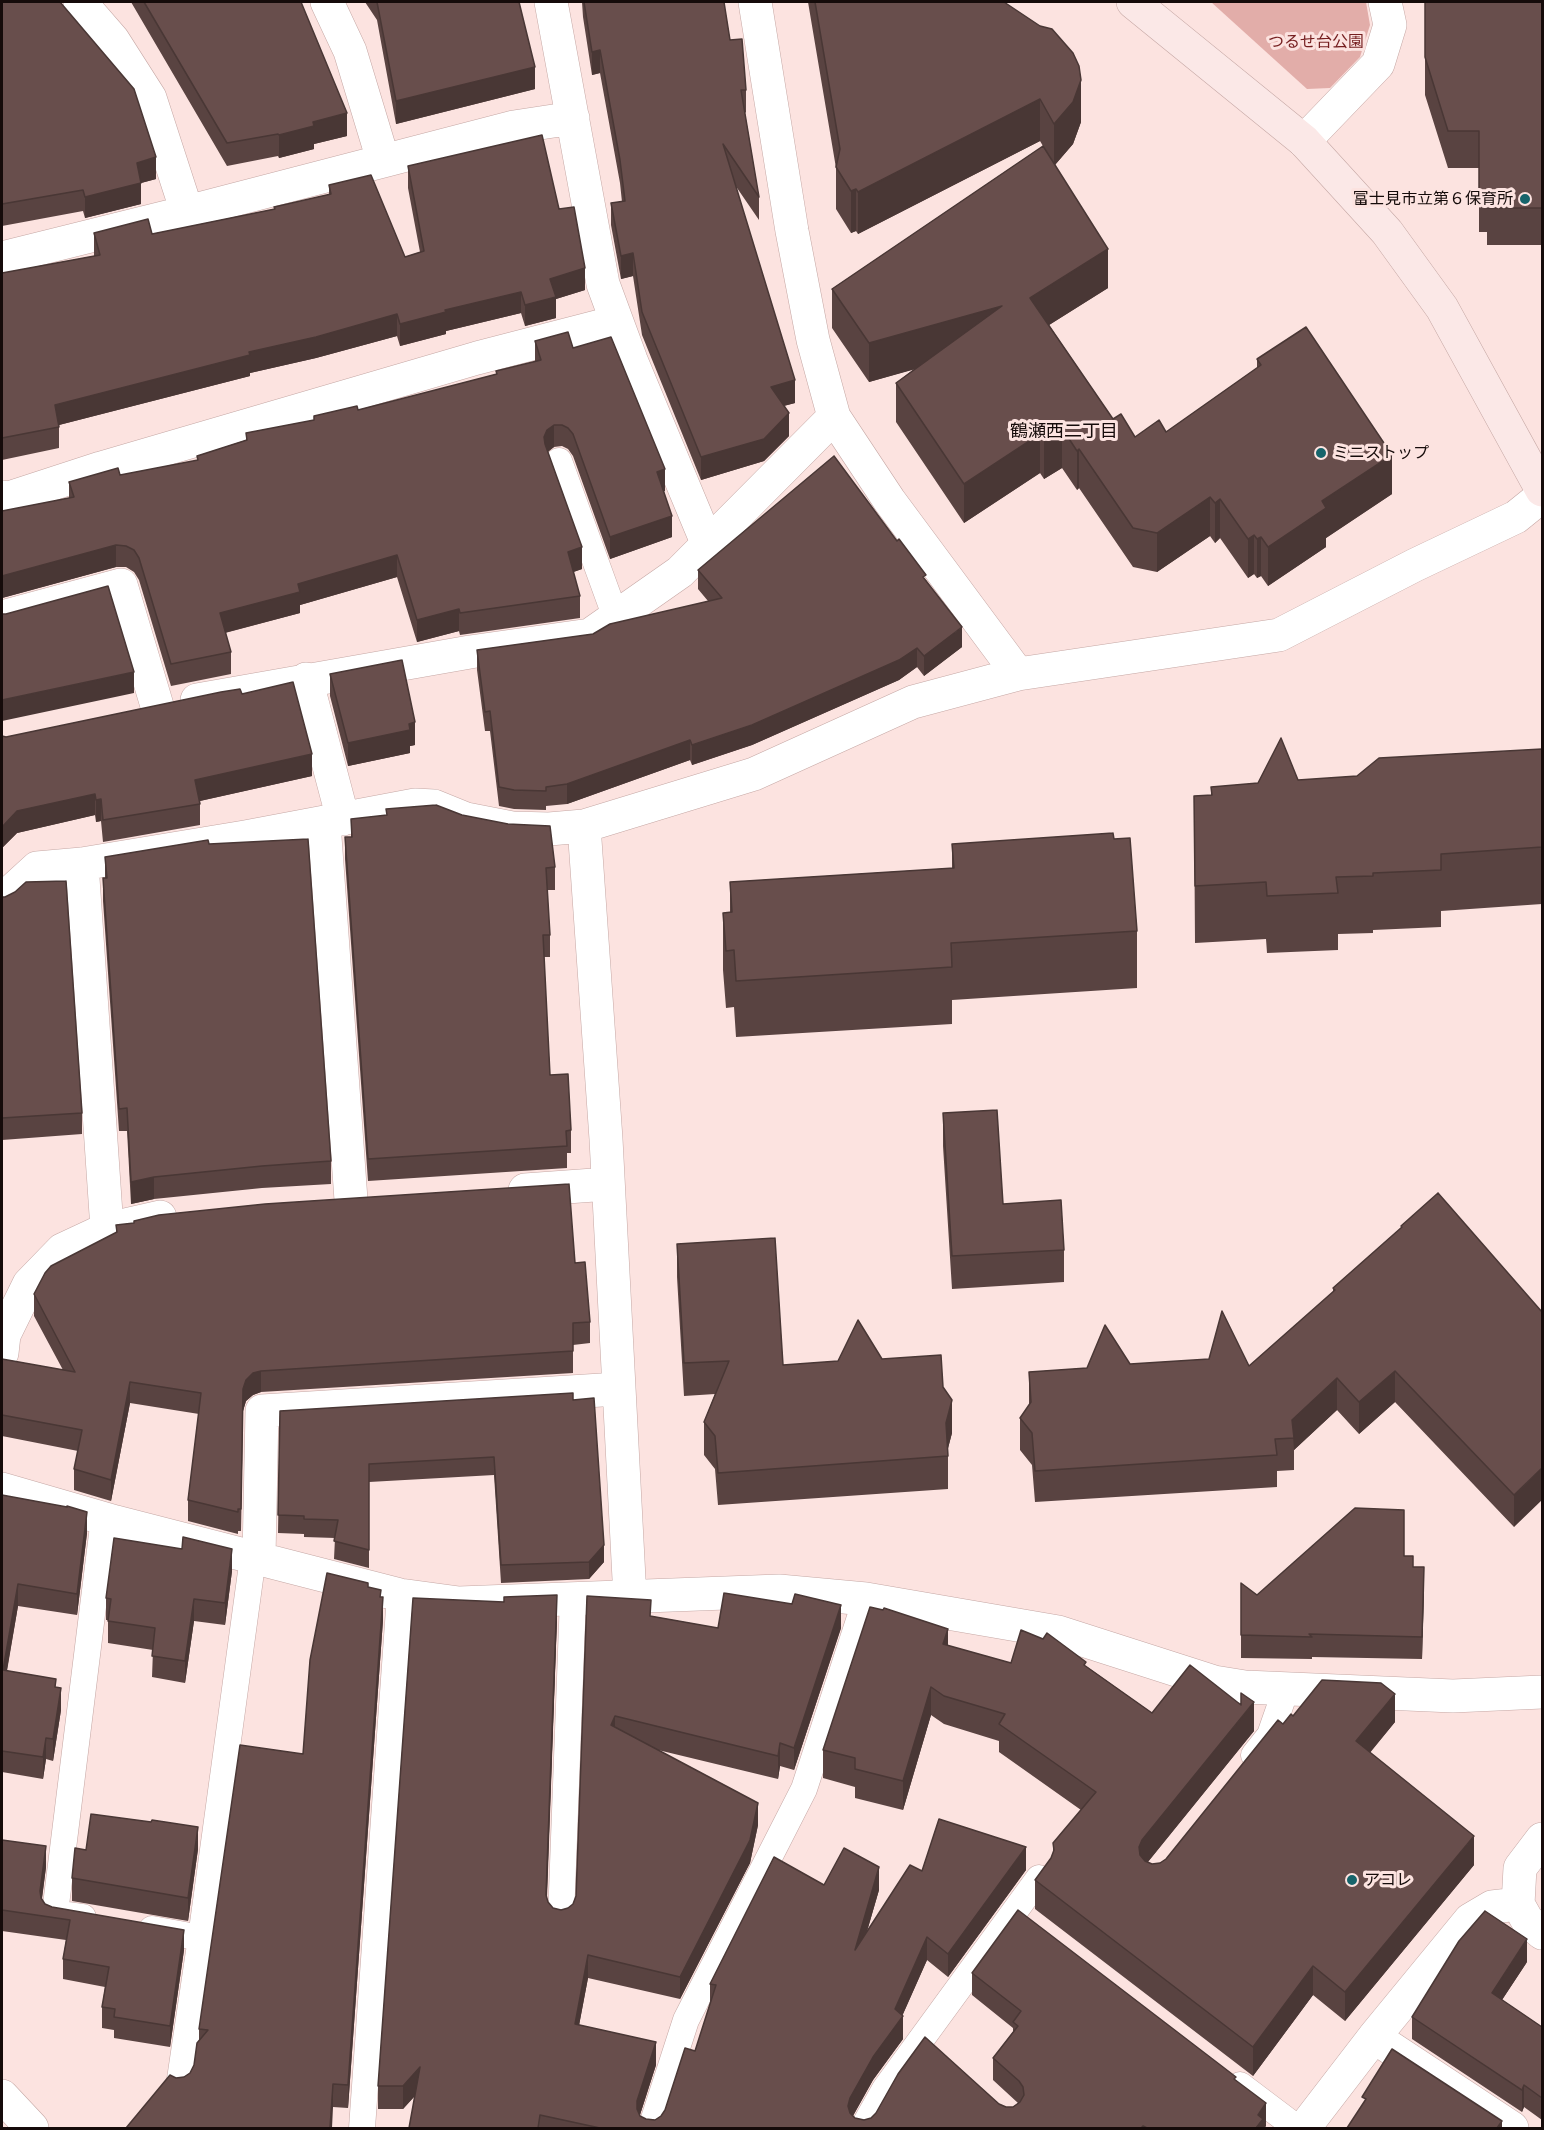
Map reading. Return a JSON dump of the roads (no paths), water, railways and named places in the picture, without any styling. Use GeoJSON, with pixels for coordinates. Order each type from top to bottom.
{"type":"FeatureCollection","features":[{"type":"Feature","properties":{"kind":"street"},"geometry":{"type":"LineString","coordinates":[[80,2],[113,40],[150,98],[187,212]]}},
{"type":"Feature","properties":{"kind":"street"},"geometry":{"type":"LineString","coordinates":[[327,2],[350,51],[383,160]]}},
{"type":"Feature","properties":{"kind":"street"},"geometry":{"type":"LineString","coordinates":[[551,2],[603,284],[616,322],[708,545]]}},
{"type":"Feature","properties":{"kind":"street"},"geometry":{"type":"LineString","coordinates":[[755,2],[792,231],[813,340],[834,417],[890,500],[1018,674]]}},
{"type":"Feature","properties":{"kind":"street"},"geometry":{"type":"LineString","coordinates":[[1133,2],[1304,141],[1387,232],[1442,308],[1542,490]]}},
{"type":"Feature","properties":{"kind":"street"},"geometry":{"type":"LineString","coordinates":[[1304,141],[1378,64],[1390,26],[1385,2]]}},
{"type":"Feature","properties":{"kind":"street"},"geometry":{"type":"LineString","coordinates":[[3,254],[187,212],[514,126],[573,118]]}},
{"type":"Feature","properties":{"kind":"street"},"geometry":{"type":"LineString","coordinates":[[2,497],[6,499],[112,464],[454,365],[616,322]]}},
{"type":"Feature","properties":{"kind":"street"},"geometry":{"type":"LineString","coordinates":[[2,617],[121,585],[146,711],[306,679],[590,635],[680,572],[834,417]]}},
{"type":"Feature","properties":{"kind":"street"},"geometry":{"type":"LineString","coordinates":[[2,900],[37,868],[82,864],[415,805],[434,806],[466,819],[512,828],[549,829],[584,826],[754,774],[913,702],[1018,674],[1279,635],[1414,565],[1516,517],[1542,496]]}},
{"type":"Feature","properties":{"kind":"street"},"geometry":{"type":"LineString","coordinates":[[306,679],[334,821],[351,1200]]}},
{"type":"Feature","properties":{"kind":"street"},"geometry":{"type":"LineString","coordinates":[[584,826],[608,1184],[630,1598]]}},
{"type":"Feature","properties":{"kind":"street"},"geometry":{"type":"LineString","coordinates":[[82,864],[107,1229]]}},
{"type":"Feature","properties":{"kind":"street"},"geometry":{"type":"LineString","coordinates":[[498,1192],[608,1184]]}},
{"type":"Feature","properties":{"kind":"street"},"geometry":{"type":"LineString","coordinates":[[318,1203],[384,1198]]}},
{"type":"Feature","properties":{"kind":"street"},"geometry":{"type":"LineString","coordinates":[[2,1353],[4,1335],[29,1284],[62,1250],[107,1229],[156,1218],[191,1214]]}},
{"type":"Feature","properties":{"kind":"street"},"geometry":{"type":"LineString","coordinates":[[256,1557],[262,1411],[618,1389]]}},
{"type":"Feature","properties":{"kind":"street"},"geometry":{"type":"LineString","coordinates":[[2,1489],[104,1518],[399,1594],[459,1603],[779,1591],[866,1599],[1058,1632],[1214,1682],[1245,1687],[1453,1696],[1542,1692]]}},
{"type":"Feature","properties":{"kind":"street"},"geometry":{"type":"LineString","coordinates":[[1542,1839],[1520,1868],[1518,1904],[1527,1920],[1542,1933]]}},
{"type":"Feature","properties":{"kind":"street"},"geometry":{"type":"LineString","coordinates":[[1304,2128],[1374,2037],[1470,1920],[1492,1907],[1518,1904]]}},
{"type":"Feature","properties":{"kind":"street"},"geometry":{"type":"LineString","coordinates":[[1374,2037],[1512,2128]]}},
{"type":"Feature","properties":{"kind":"street"},"geometry":{"type":"LineString","coordinates":[[2,2096],[32,2128]]}},
{"type":"Feature","properties":{"kind":"lane"},"geometry":{"type":"LineString","coordinates":[[559,461],[616,618]]}},
{"type":"Feature","properties":{"kind":"lane"},"geometry":{"type":"LineString","coordinates":[[104,1518],[55,1912],[201,1938]]}},
{"type":"Feature","properties":{"kind":"lane"},"geometry":{"type":"LineString","coordinates":[[179,2086],[256,1557]]}},
{"type":"Feature","properties":{"kind":"lane"},"geometry":{"type":"LineString","coordinates":[[362,2128],[399,1594]]}},
{"type":"Feature","properties":{"kind":"lane"},"geometry":{"type":"LineString","coordinates":[[561,1918],[573,1598]]}},
{"type":"Feature","properties":{"kind":"lane"},"geometry":{"type":"LineString","coordinates":[[651,2128],[686,2020],[804,1789],[866,1599]]}},
{"type":"Feature","properties":{"kind":"lane"},"geometry":{"type":"LineString","coordinates":[[1241,1771],[1270,1735],[1286,1689]]}},
{"type":"Feature","properties":{"kind":"lane"},"geometry":{"type":"LineString","coordinates":[[863,2128],[885,2089],[931,2045],[1024,1919],[1039,1878]]}},
{"type":"Feature","properties":{"kind":"lane"},"geometry":{"type":"LineString","coordinates":[[1222,2071],[1297,2128]]}},
{"type":"Feature","properties":{"kind":"place","name":"富士見市立第６保育所"},"geometry":{"type":"Point","coordinates":[1525,199]}},
{"type":"Feature","properties":{"kind":"place","name":"ミニストップ"},"geometry":{"type":"Point","coordinates":[1321,453]}},
{"type":"Feature","properties":{"kind":"place","name":"アコレ"},"geometry":{"type":"Point","coordinates":[1352,1880]}},
{"type":"Feature","properties":{"kind":"district","name":"鶴瀬西二丁目"},"geometry":{"type":"Point","coordinates":[1064,432]}},
{"type":"Feature","properties":{"kind":"park label","name":"つるせ台公園"},"geometry":{"type":"Point","coordinates":[1316,42]}}]}
